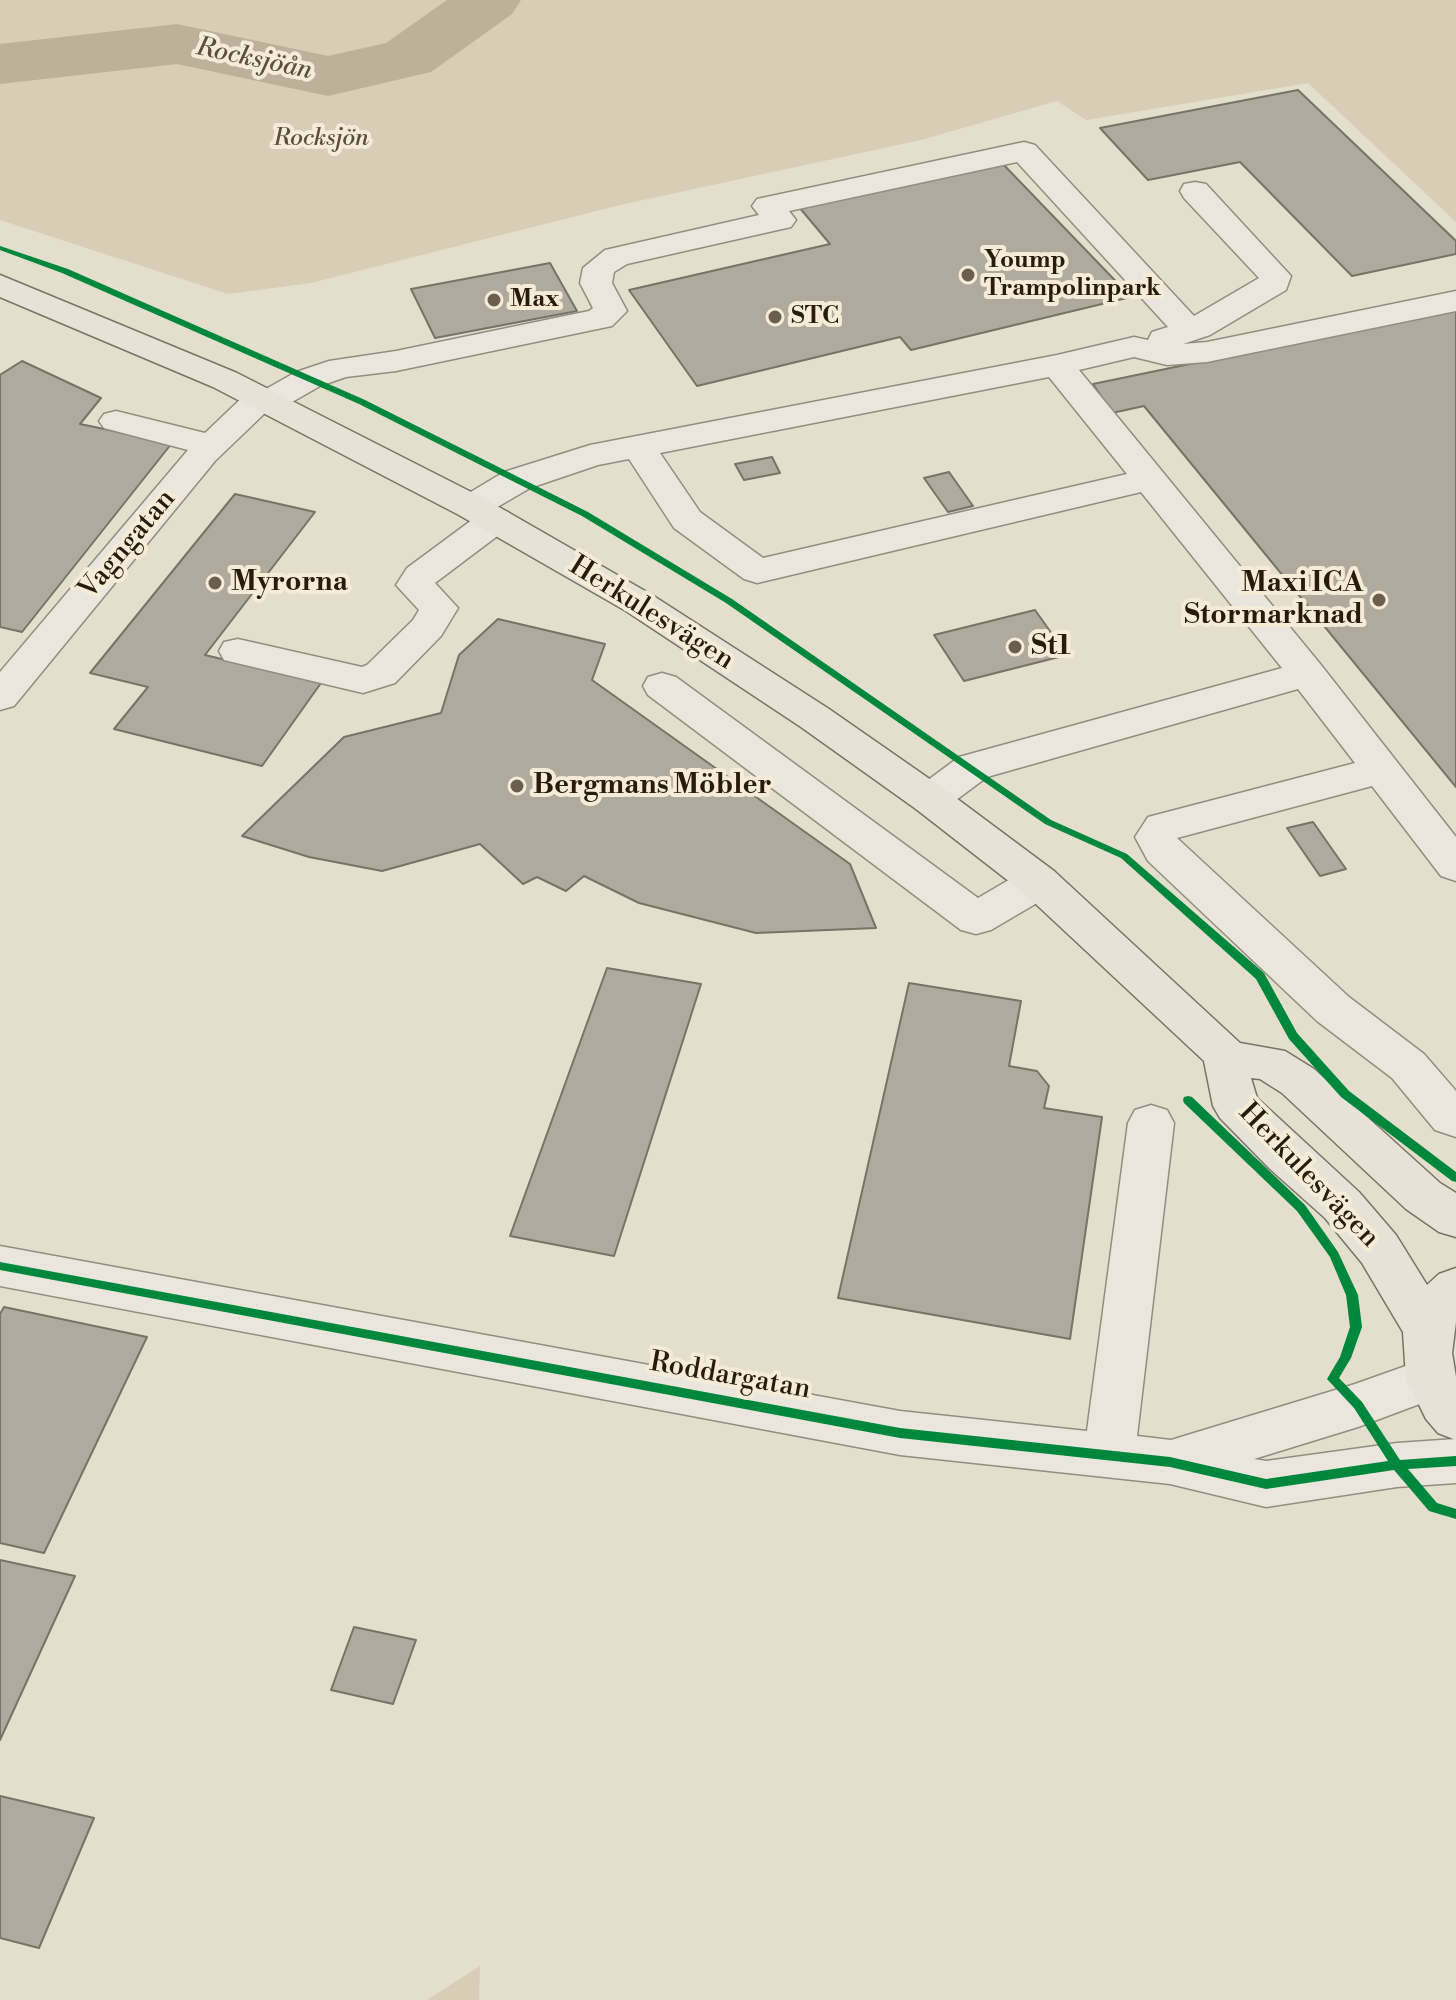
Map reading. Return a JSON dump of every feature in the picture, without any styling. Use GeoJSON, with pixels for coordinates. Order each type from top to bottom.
{"type":"FeatureCollection","features":[{"type":"Feature","properties":{"kind":"main road","name":"Herkulesvägen"},"geometry":{"type":"LineString","coordinates":[[0,285],[225,380],[484,514],[639,603],[815,718],[930,799],[1039,882],[1227,1059],[1269,1063],[1298,1081],[1423,1196],[1456,1218]]}},
{"type":"Feature","properties":{"kind":"main road","name":"Herkulesvägen"},"geometry":{"type":"LineString","coordinates":[[1227,1059],[1236,1106],[1286,1156],[1342,1205],[1379,1249],[1438,1375]]}},
{"type":"Feature","properties":{"kind":"main road"},"geometry":{"type":"LineString","coordinates":[[1438,1375],[1440,1303],[1456,1288]]}},
{"type":"Feature","properties":{"kind":"street","name":"Vagngatan"},"geometry":{"type":"LineString","coordinates":[[0,697],[212,445],[264,400],[308,379],[341,368],[396,361],[600,319],[611,311],[596,283],[599,268],[616,257],[780,220],[768,206],[1024,151],[1190,331]]}},
{"type":"Feature","properties":{"kind":"street"},"geometry":{"type":"LineString","coordinates":[[238,651],[363,680],[381,674],[428,627],[439,608],[415,585],[420,576],[517,480],[553,466],[1057,365],[1190,331],[1275,283],[1275,276],[1195,191]]}},
{"type":"Feature","properties":{"kind":"street"},"geometry":{"type":"LineString","coordinates":[[1134,347],[1167,355],[1207,352],[1456,301]]}},
{"type":"Feature","properties":{"kind":"street"},"geometry":{"type":"LineString","coordinates":[[1057,365],[1307,674],[1456,866]]}},
{"type":"Feature","properties":{"kind":"street"},"geometry":{"type":"LineString","coordinates":[[116,421],[212,445]]}},
{"type":"Feature","properties":{"kind":"street"},"geometry":{"type":"LineString","coordinates":[[639,447],[687,520],[757,571],[1149,480]]}},
{"type":"Feature","properties":{"kind":"street"},"geometry":{"type":"LineString","coordinates":[[930,799],[973,767],[1307,674]]}},
{"type":"Feature","properties":{"kind":"street"},"geometry":{"type":"LineString","coordinates":[[662,686],[976,919],[1039,882]]}},
{"type":"Feature","properties":{"kind":"street"},"geometry":{"type":"LineString","coordinates":[[1381,770],[1163,827],[1156,837],[1163,851],[1333,1009],[1408,1066],[1456,1119]]}},
{"type":"Feature","properties":{"kind":"street"},"geometry":{"type":"LineString","coordinates":[[1109,1456],[1151,1123]]}},
{"type":"Feature","properties":{"kind":"street","name":"Roddargatan"},"geometry":{"type":"LineString","coordinates":[[0,1266],[900,1433],[1170,1462],[1266,1484],[1397,1465],[1456,1461]]}},
{"type":"Feature","properties":{"kind":"street","name":"Roddargatan"},"geometry":{"type":"LineString","coordinates":[[1170,1462],[1358,1405],[1438,1375]]}},
{"type":"Feature","properties":{"kind":"green space","name":"Rocksjön"},"geometry":{"type":"Polygon","coordinates":[[[0,0],[1456,0],[1456,222],[1308,83],[1086,120],[1057,101],[921,140],[620,205],[311,283],[228,294],[0,220],[0,0]]]}},
{"type":"Feature","properties":{"kind":"green space"},"geometry":{"type":"Polygon","coordinates":[[[480,1966],[479,2000],[427,2000],[480,1966]]]}},
{"type":"Feature","properties":{"kind":"building"},"geometry":{"type":"Polygon","coordinates":[[[1298,90],[1456,241],[1456,254],[1352,276],[1240,162],[1148,180],[1100,128],[1298,90]]]}},
{"type":"Feature","properties":{"kind":"building"},"geometry":{"type":"Polygon","coordinates":[[[1001,162],[1131,297],[911,350],[900,337],[697,386],[629,290],[830,244],[799,207],[1001,162]]]}},
{"type":"Feature","properties":{"kind":"building","name":"Max"},"geometry":{"type":"Polygon","coordinates":[[[550,263],[577,311],[435,338],[411,289],[550,263]]]}},
{"type":"Feature","properties":{"kind":"building","name":"Maxi ICA Stormarknad"},"geometry":{"type":"Polygon","coordinates":[[[1456,309],[1456,787],[1144,406],[1112,413],[1093,384],[1456,309]]]}},
{"type":"Feature","properties":{"kind":"building"},"geometry":{"type":"Polygon","coordinates":[[[22,361],[101,398],[80,424],[172,443],[22,632],[0,627],[0,375],[22,361]]]}},
{"type":"Feature","properties":{"kind":"building"},"geometry":{"type":"Polygon","coordinates":[[[772,457],[780,473],[744,480],[735,464],[772,457]]]}},
{"type":"Feature","properties":{"kind":"building"},"geometry":{"type":"Polygon","coordinates":[[[949,472],[973,506],[948,512],[924,478],[949,472]]]}},
{"type":"Feature","properties":{"kind":"building"},"geometry":{"type":"Polygon","coordinates":[[[235,494],[315,512],[205,655],[321,683],[262,766],[114,729],[148,687],[90,673],[235,494]]]}},
{"type":"Feature","properties":{"kind":"building"},"geometry":{"type":"Polygon","coordinates":[[[1035,610],[1067,655],[964,681],[934,635],[1035,610]]]}},
{"type":"Feature","properties":{"kind":"building","name":"Bergmans Möbler"},"geometry":{"type":"Polygon","coordinates":[[[498,619],[605,644],[592,680],[850,864],[876,928],[756,933],[639,903],[584,876],[566,891],[537,877],[523,884],[480,844],[382,871],[309,857],[242,836],[344,737],[441,713],[459,655],[498,619]]]}},
{"type":"Feature","properties":{"kind":"building"},"geometry":{"type":"Polygon","coordinates":[[[1313,822],[1346,869],[1320,876],[1287,828],[1313,822]]]}},
{"type":"Feature","properties":{"kind":"building"},"geometry":{"type":"Polygon","coordinates":[[[607,968],[701,984],[614,1256],[510,1236],[607,968]]]}},
{"type":"Feature","properties":{"kind":"building"},"geometry":{"type":"Polygon","coordinates":[[[909,983],[1021,1001],[1009,1066],[1037,1071],[1049,1086],[1044,1108],[1102,1117],[1070,1339],[838,1298],[909,983]]]}},
{"type":"Feature","properties":{"kind":"building"},"geometry":{"type":"Polygon","coordinates":[[[4,1307],[147,1337],[44,1553],[0,1543],[0,1314],[4,1307]]]}},
{"type":"Feature","properties":{"kind":"building"},"geometry":{"type":"Polygon","coordinates":[[[0,1560],[75,1576],[0,1740],[0,1560]]]}},
{"type":"Feature","properties":{"kind":"building"},"geometry":{"type":"Polygon","coordinates":[[[354,1627],[416,1640],[393,1704],[331,1690],[354,1627]]]}},
{"type":"Feature","properties":{"kind":"building"},"geometry":{"type":"Polygon","coordinates":[[[0,1796],[94,1818],[39,1948],[0,1938],[0,1796]]]}},
{"type":"Feature","properties":{"kind":"waterway","name":"Rocksjöån"},"geometry":{"type":"LineString","coordinates":[[0,64],[177,44],[328,76],[408,58],[489,0]]}},
{"type":"Feature","properties":{"kind":"cycle path"},"geometry":{"type":"LineString","coordinates":[[0,248],[65,271],[362,402],[585,514],[729,601],[1048,822],[1124,856],[1260,976],[1293,1036],[1345,1094],[1456,1178]]}},
{"type":"Feature","properties":{"kind":"cycle path"},"geometry":{"type":"LineString","coordinates":[[1188,1100],[1301,1208],[1334,1255],[1352,1295],[1356,1327],[1345,1358],[1333,1379],[1358,1405],[1397,1465],[1433,1507],[1456,1514]]}},
{"type":"Feature","properties":{"kind":"cycle path"},"geometry":{"type":"LineString","coordinates":[[0,1266],[900,1433],[1170,1462],[1266,1484],[1397,1465],[1456,1461]]}},
{"type":"Feature","properties":{"kind":"place","name":"Yoump Trampolinpark"},"geometry":{"type":"Point","coordinates":[968,275]}},
{"type":"Feature","properties":{"kind":"place","name":"Max"},"geometry":{"type":"Point","coordinates":[494,300]}},
{"type":"Feature","properties":{"kind":"place","name":"STC"},"geometry":{"type":"Point","coordinates":[775,317]}},
{"type":"Feature","properties":{"kind":"place","name":"Myrorna"},"geometry":{"type":"Point","coordinates":[215,583]}},
{"type":"Feature","properties":{"kind":"place","name":"Maxi ICA Stormarknad"},"geometry":{"type":"Point","coordinates":[1379,600]}},
{"type":"Feature","properties":{"kind":"place","name":"St1"},"geometry":{"type":"Point","coordinates":[1015,647]}},
{"type":"Feature","properties":{"kind":"place","name":"Bergmans Möbler"},"geometry":{"type":"Point","coordinates":[517,786]}}]}
